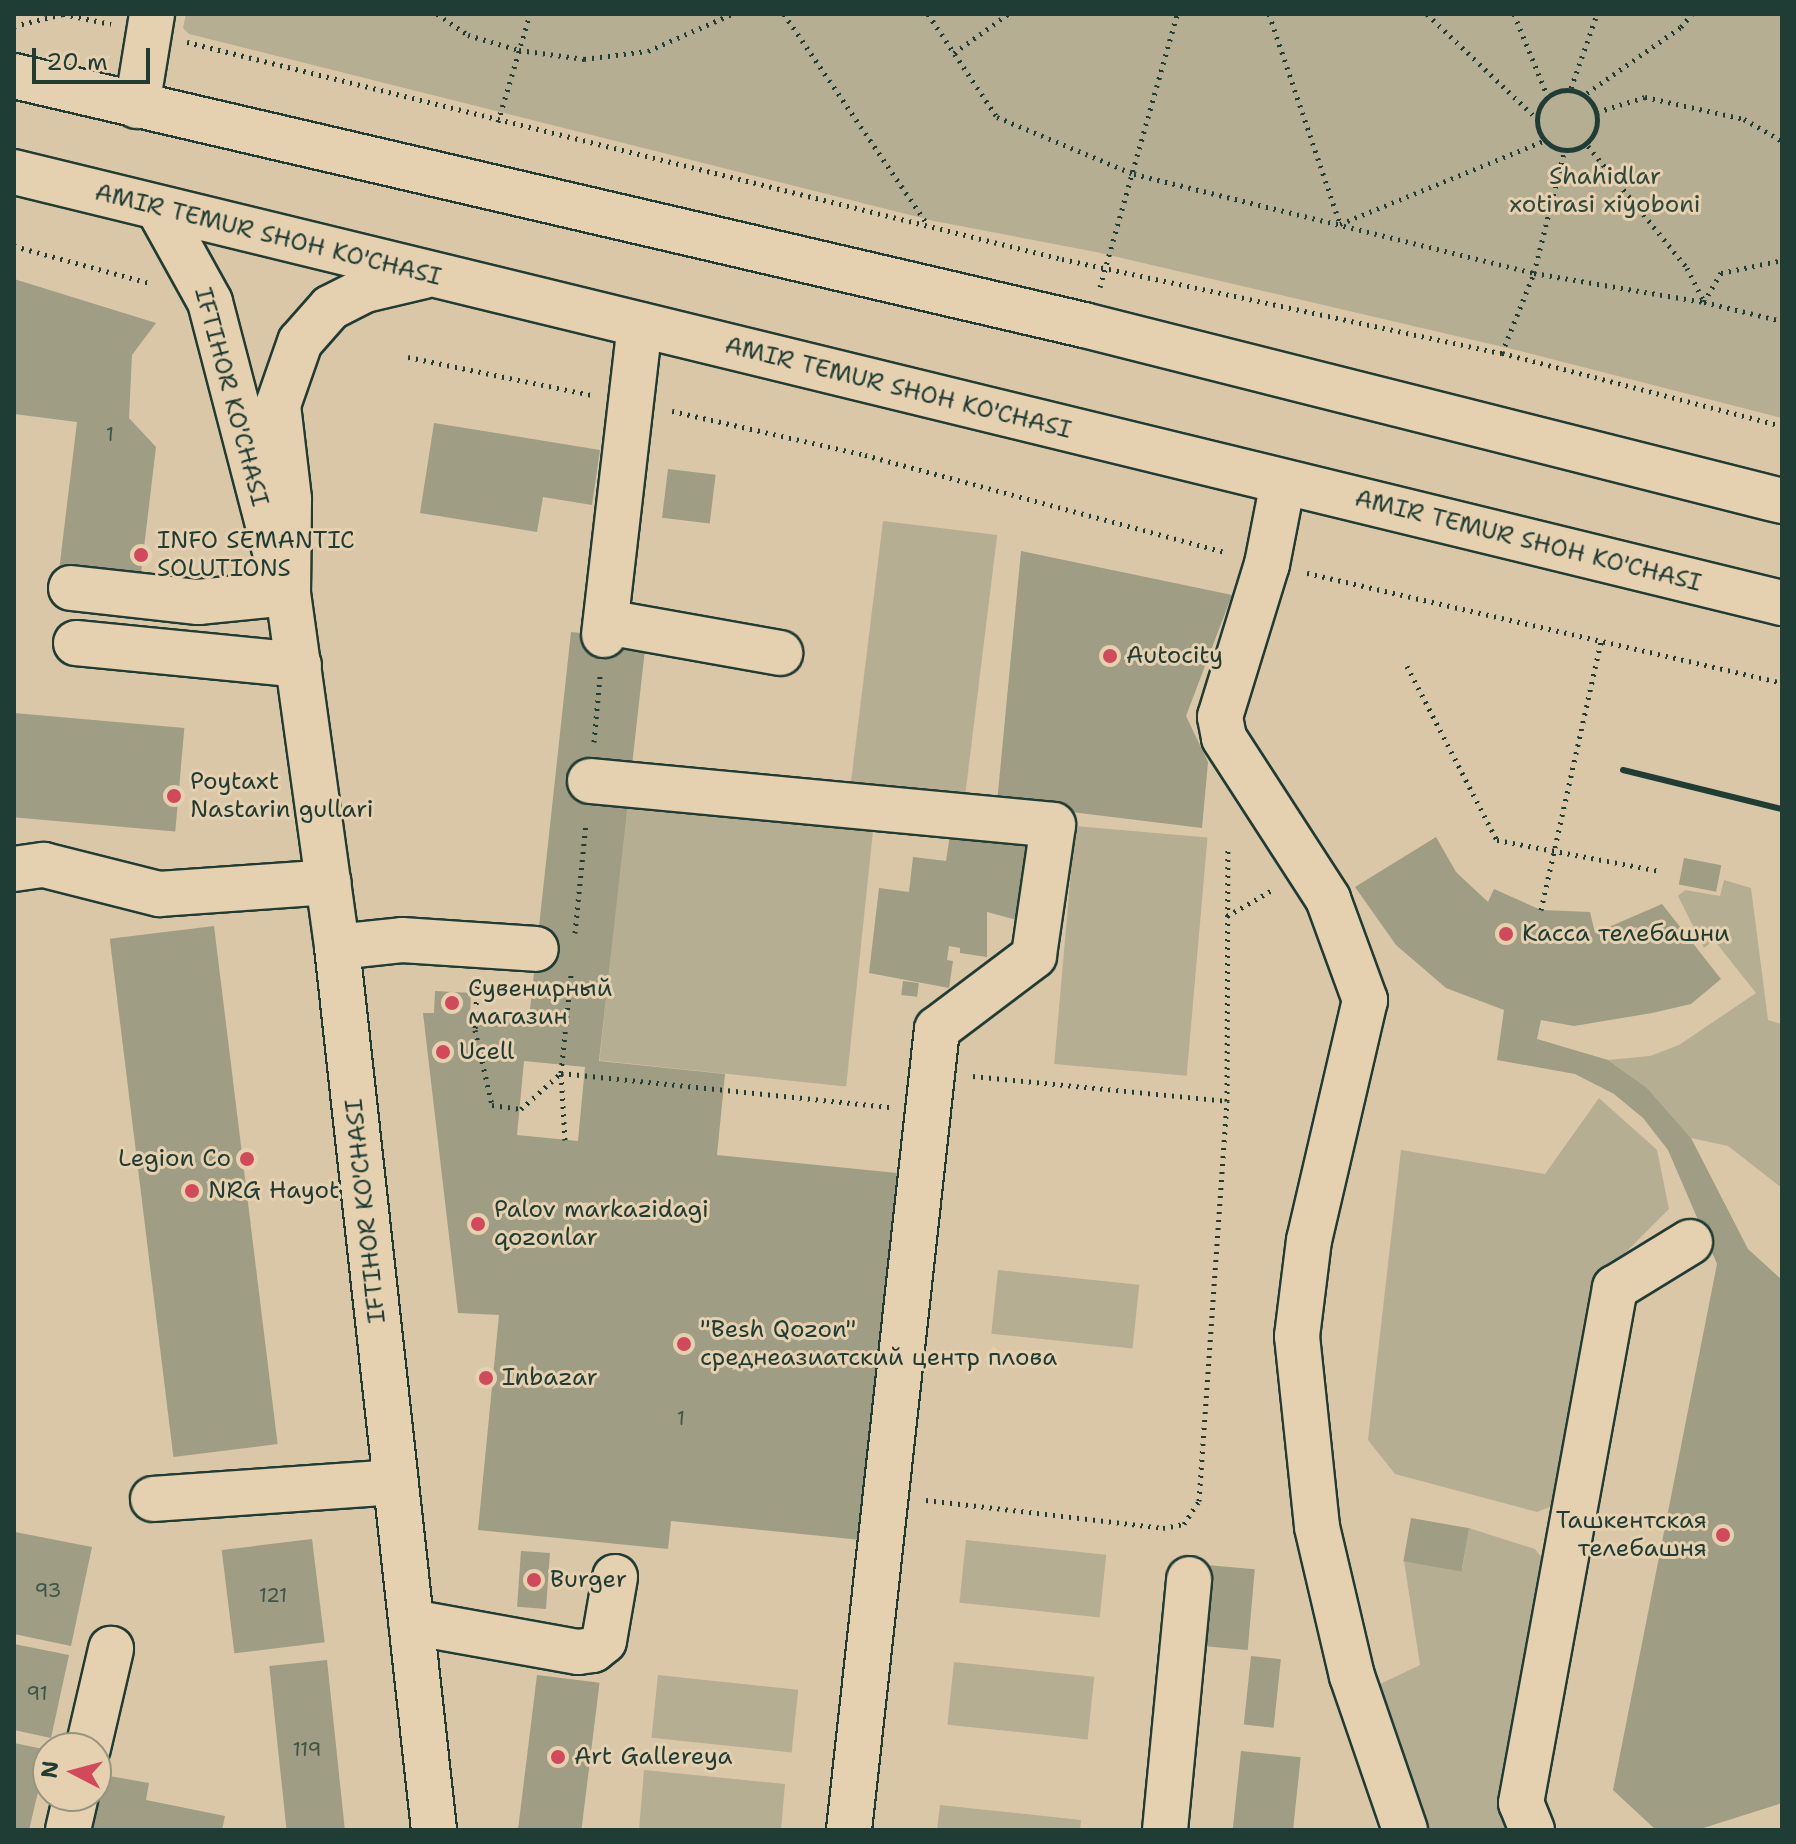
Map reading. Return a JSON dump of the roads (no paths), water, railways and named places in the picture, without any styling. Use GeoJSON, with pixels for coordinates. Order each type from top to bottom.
{"type":"FeatureCollection","features":[{"type":"Feature","properties":{"kind":"main road"},"geometry":{"type":"LineString","coordinates":[[137,106],[152,27]]}},
{"type":"Feature","properties":{"kind":"main road"},"geometry":{"type":"LineString","coordinates":[[14,76],[1084,325],[1782,501]]}},
{"type":"Feature","properties":{"kind":"main road","name":"AMIR TEMUR SHOH KO'CHASI"},"geometry":{"type":"LineString","coordinates":[[14,172],[1782,603]]}},
{"type":"Feature","properties":{"kind":"main road","name":"IFTIHOR KO'CHASI"},"geometry":{"type":"LineString","coordinates":[[158,208],[210,302],[259,504],[288,593]]}},
{"type":"Feature","properties":{"kind":"main road","name":"IFTIHOR KO'CHASI"},"geometry":{"type":"LineString","coordinates":[[431,275],[347,297],[320,317],[293,357],[278,405],[289,499],[288,593],[337,947],[434,1830]]}},
{"type":"Feature","properties":{"kind":"main road"},"geometry":{"type":"LineString","coordinates":[[640,325],[605,629],[780,653]]}},
{"type":"Feature","properties":{"kind":"main road"},"geometry":{"type":"LineString","coordinates":[[1283,482],[1267,564],[1220,717],[1224,738],[1328,899],[1365,1000],[1309,1240],[1297,1336],[1305,1440],[1317,1527],[1348,1661],[1405,1830]]}},
{"type":"Feature","properties":{"kind":"main road"},"geometry":{"type":"LineString","coordinates":[[71,588],[198,602],[288,593]]}},
{"type":"Feature","properties":{"kind":"main road"},"geometry":{"type":"LineString","coordinates":[[76,643],[299,665]]}},
{"type":"Feature","properties":{"kind":"main road"},"geometry":{"type":"LineString","coordinates":[[590,781],[1053,825],[1034,956],[937,1029],[849,1830]]}},
{"type":"Feature","properties":{"kind":"main road"},"geometry":{"type":"LineString","coordinates":[[14,869],[44,865],[159,894],[329,882]]}},
{"type":"Feature","properties":{"kind":"main road"},"geometry":{"type":"LineString","coordinates":[[337,947],[402,940],[561,951]]}},
{"type":"Feature","properties":{"kind":"main road"},"geometry":{"type":"LineString","coordinates":[[1532,1830],[1521,1803],[1615,1288],[1690,1242]]}},
{"type":"Feature","properties":{"kind":"main road"},"geometry":{"type":"LineString","coordinates":[[153,1499],[395,1482]]}},
{"type":"Feature","properties":{"kind":"main road"},"geometry":{"type":"LineString","coordinates":[[411,1622],[578,1652],[593,1650],[604,1641],[615,1577]]}},
{"type":"Feature","properties":{"kind":"main road"},"geometry":{"type":"LineString","coordinates":[[1165,1830],[1189,1579]]}},
{"type":"Feature","properties":{"kind":"main road"},"geometry":{"type":"LineString","coordinates":[[92,1732],[111,1649]]}},
{"type":"Feature","properties":{"kind":"railway"},"geometry":{"type":"LineString","coordinates":[[1623,770],[1782,809]]}},
{"type":"Feature","properties":{"kind":"place","name":"INFO SEMANTIC SOLUTIONS"},"geometry":{"type":"Point","coordinates":[141,555]}},
{"type":"Feature","properties":{"kind":"place","name":"Autocity"},"geometry":{"type":"Point","coordinates":[1110,656]}},
{"type":"Feature","properties":{"kind":"place","name":"Poytaxt Nastarin gullari"},"geometry":{"type":"Point","coordinates":[174,796]}},
{"type":"Feature","properties":{"kind":"place","name":"Касса телебашни"},"geometry":{"type":"Point","coordinates":[1506,934]}},
{"type":"Feature","properties":{"kind":"place","name":"Сувенирный магазин"},"geometry":{"type":"Point","coordinates":[452,1003]}},
{"type":"Feature","properties":{"kind":"place","name":"Ucell"},"geometry":{"type":"Point","coordinates":[443,1052]}},
{"type":"Feature","properties":{"kind":"place","name":"Legion Co"},"geometry":{"type":"Point","coordinates":[247,1159]}},
{"type":"Feature","properties":{"kind":"place","name":"NRG Hayot"},"geometry":{"type":"Point","coordinates":[192,1191]}},
{"type":"Feature","properties":{"kind":"place","name":"Palov markazidagi qozonlar"},"geometry":{"type":"Point","coordinates":[478,1224]}},
{"type":"Feature","properties":{"kind":"place","name":"\"Besh Qozon\" среднеазиатский центр плова"},"geometry":{"type":"Point","coordinates":[684,1344]}},
{"type":"Feature","properties":{"kind":"place","name":"Inbazar"},"geometry":{"type":"Point","coordinates":[486,1378]}},
{"type":"Feature","properties":{"kind":"place","name":"Ташкентская телебашня"},"geometry":{"type":"Point","coordinates":[1723,1535]}},
{"type":"Feature","properties":{"kind":"place","name":"Burger"},"geometry":{"type":"Point","coordinates":[534,1580]}},
{"type":"Feature","properties":{"kind":"place","name":"Art Gallereya"},"geometry":{"type":"Point","coordinates":[558,1757]}},
{"type":"Feature","properties":{"kind":"park label","name":"Shahidlar xotirasi xiyoboni"},"geometry":{"type":"Point","coordinates":[1605,191]}}]}
